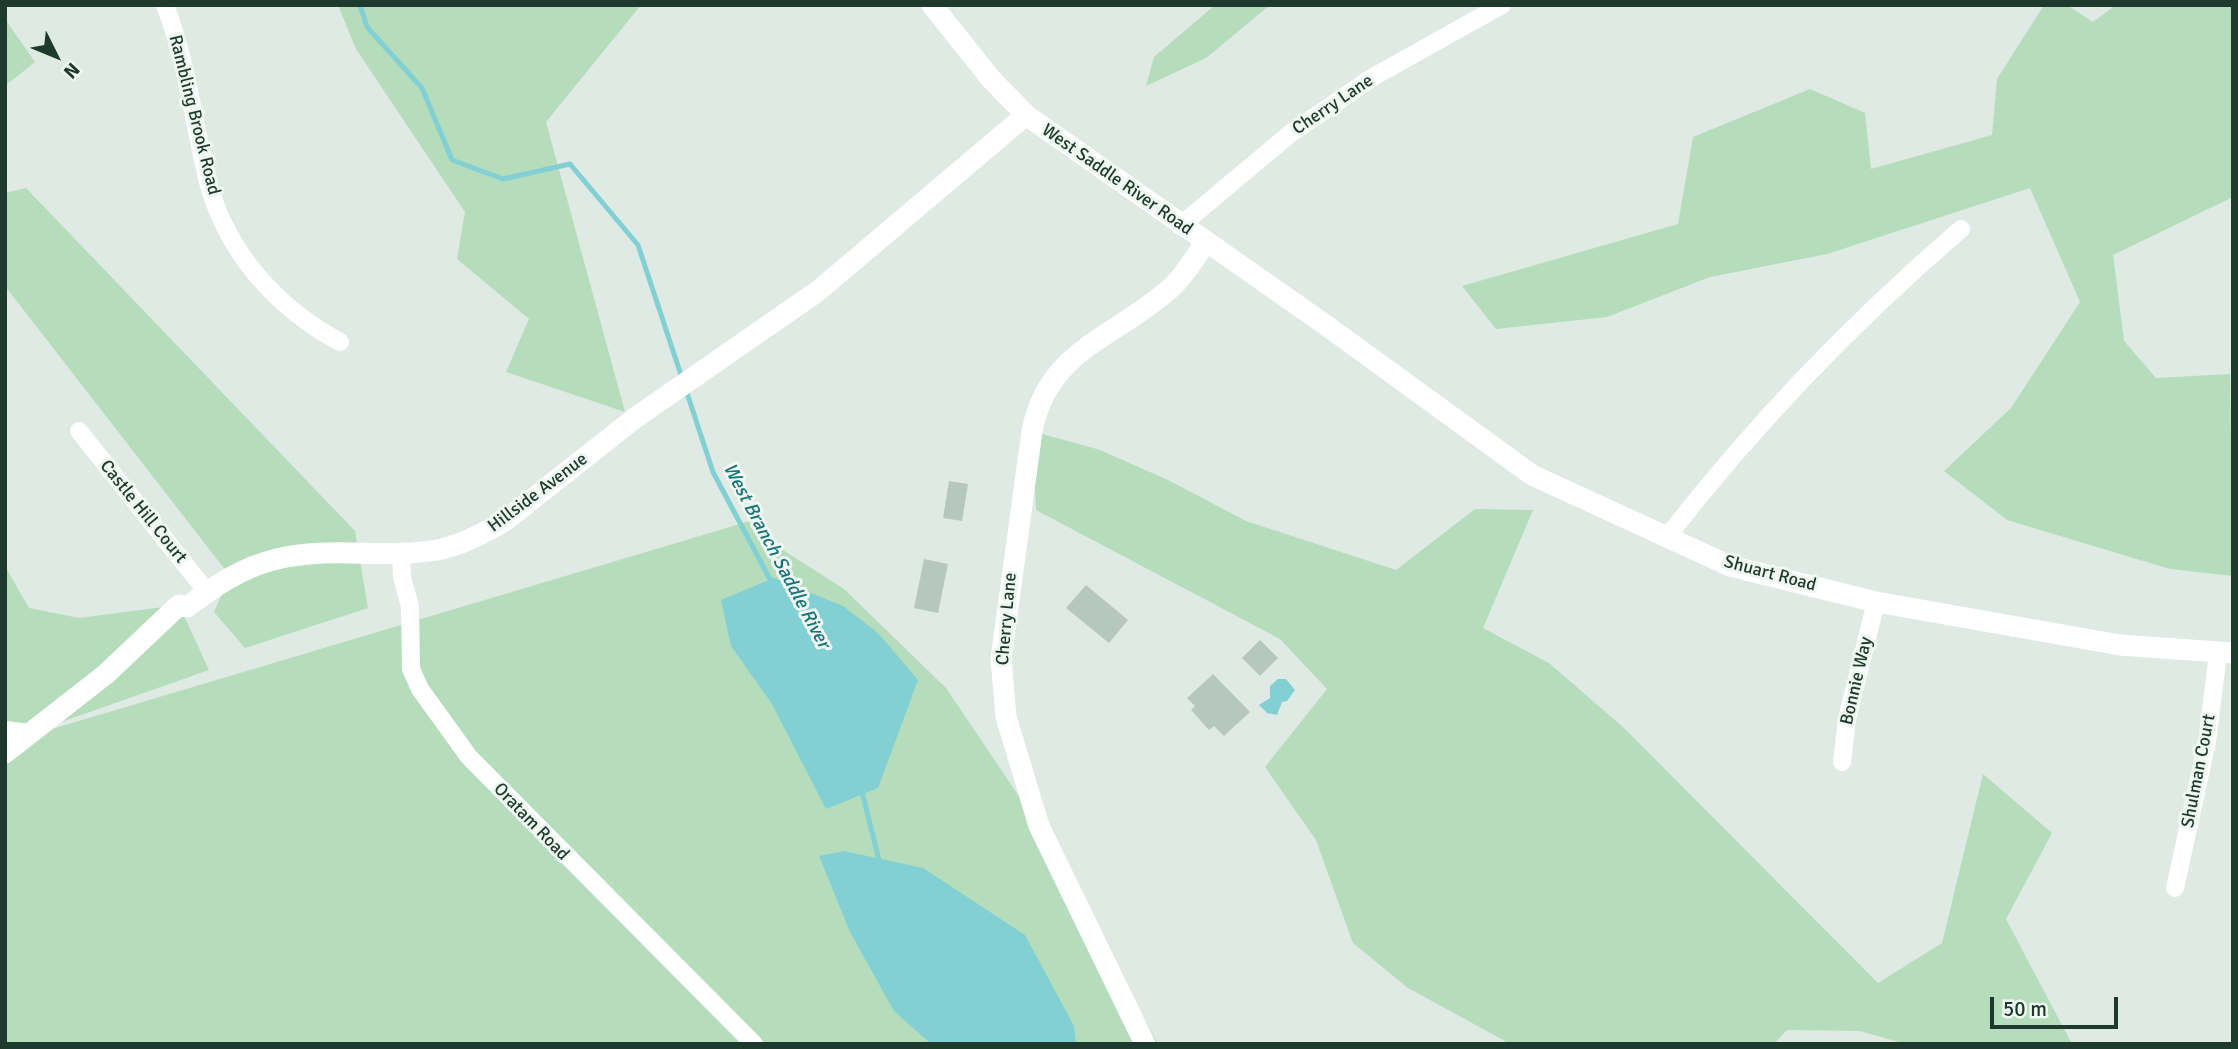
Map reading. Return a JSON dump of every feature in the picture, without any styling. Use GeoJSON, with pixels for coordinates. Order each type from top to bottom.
{"type":"FeatureCollection","features":[{"type":"Feature","properties":{"kind":"street","name":"Rambling Brook Road"},"geometry":{"type":"LineString","coordinates":[[165,5],[185,66],[208,181],[232,241],[271,292],[293,312],[340,342]]}},
{"type":"Feature","properties":{"kind":"street","name":"Cherry Lane"},"geometry":{"type":"LineString","coordinates":[[1180,226],[1302,126],[1373,77],[1502,5]]}},
{"type":"Feature","properties":{"kind":"street","name":"West Saddle River Road"},"geometry":{"type":"LineString","coordinates":[[935,6],[991,79],[1026,115],[1180,226],[1327,326]]}},
{"type":"Feature","properties":{"kind":"street","name":"Hillside Avenue"},"geometry":{"type":"LineString","coordinates":[[5,753],[106,674],[179,605],[187,607],[207,592],[251,567],[305,554],[436,550],[484,533],[506,520],[673,390],[818,290],[1026,115]]}},
{"type":"Feature","properties":{"kind":"street"},"geometry":{"type":"LineString","coordinates":[[1667,537],[1714,476],[1835,344],[1889,290],[1961,229]]}},
{"type":"Feature","properties":{"kind":"street","name":"Cherry Lane"},"geometry":{"type":"LineString","coordinates":[[1145,1044],[1039,826],[1006,717],[1001,659],[1032,431],[1041,395],[1057,373],[1174,284],[1205,243]]}},
{"type":"Feature","properties":{"kind":"street","name":"Shuart Road"},"geometry":{"type":"LineString","coordinates":[[1327,326],[1532,475],[1730,566],[1876,601],[2120,645],[2225,654]]}},
{"type":"Feature","properties":{"kind":"street","name":"Castle Hill Court"},"geometry":{"type":"LineString","coordinates":[[79,431],[207,592]]}},
{"type":"Feature","properties":{"kind":"street","name":"Oratam Road"},"geometry":{"type":"LineString","coordinates":[[401,552],[402,577],[410,607],[411,669],[427,699],[469,757],[754,1044]]}},
{"type":"Feature","properties":{"kind":"street","name":"Bonnie Way"},"geometry":{"type":"LineString","coordinates":[[1842,762],[1847,719],[1876,601]]}},
{"type":"Feature","properties":{"kind":"street","name":"Shulman Court"},"geometry":{"type":"LineString","coordinates":[[2175,888],[2225,654]]}},
{"type":"Feature","properties":{"kind":"street"},"geometry":{"type":"LineString","coordinates":[[5,730],[30,733]]}},
{"type":"Feature","properties":{"kind":"green space"},"geometry":{"type":"Polygon","coordinates":[[[338,5],[641,5],[546,122],[625,412],[506,372],[529,319],[457,259],[465,212],[356,49],[338,5]]]}},
{"type":"Feature","properties":{"kind":"green space"},"geometry":{"type":"Polygon","coordinates":[[[1215,5],[1270,5],[1206,58],[1146,86],[1154,57],[1215,5]]]}},
{"type":"Feature","properties":{"kind":"green space"},"geometry":{"type":"Polygon","coordinates":[[[2044,5],[2067,5],[2093,22],[2116,5],[2233,5],[2233,197],[2113,255],[2124,341],[2156,378],[2230,374],[2233,576],[2170,569],[2007,520],[1944,471],[2011,408],[2080,302],[2030,188],[1827,254],[1710,277],[1607,317],[1496,329],[1462,286],[1678,224],[1693,137],[1810,89],[1865,113],[1871,169],[1992,135],[1997,79],[2044,5]]]}},
{"type":"Feature","properties":{"kind":"green space"},"geometry":{"type":"Polygon","coordinates":[[[5,19],[35,62],[5,86],[5,19]]]}},
{"type":"Feature","properties":{"kind":"green space"},"geometry":{"type":"Polygon","coordinates":[[[26,188],[355,531],[368,608],[245,648],[214,612],[230,576],[5,286],[5,193],[26,188]]]}},
{"type":"Feature","properties":{"kind":"green space"},"geometry":{"type":"Polygon","coordinates":[[[1032,431],[1100,450],[1168,480],[1246,521],[1396,570],[1475,509],[1533,510],[1483,628],[1549,663],[1624,728],[1878,983],[1942,943],[1983,774],[2052,833],[2006,919],[2072,1044],[1906,1044],[1860,1031],[1787,1030],[1774,1044],[1504,1044],[1505,1041],[1408,988],[1353,943],[1316,840],[1265,767],[1327,689],[1280,639],[1036,510],[1032,431]]]}},
{"type":"Feature","properties":{"kind":"green space"},"geometry":{"type":"Polygon","coordinates":[[[750,521],[786,552],[844,589],[946,688],[1039,826],[1158,1044],[5,1044],[5,743],[750,521]]]}},
{"type":"Feature","properties":{"kind":"green space"},"geometry":{"type":"Polygon","coordinates":[[[5,566],[29,608],[79,618],[179,605],[209,670],[30,733],[5,730],[5,566]]]}},
{"type":"Feature","properties":{"kind":"water"},"geometry":{"type":"Polygon","coordinates":[[[774,578],[843,606],[878,633],[918,680],[878,788],[826,809],[772,704],[731,646],[721,600],[774,578]]]}},
{"type":"Feature","properties":{"kind":"water"},"geometry":{"type":"Polygon","coordinates":[[[1278,679],[1286,679],[1295,690],[1287,701],[1282,702],[1277,715],[1267,713],[1259,705],[1270,698],[1270,686],[1278,679]]]}},
{"type":"Feature","properties":{"kind":"water"},"geometry":{"type":"Polygon","coordinates":[[[844,851],[923,868],[1025,935],[1074,1026],[1076,1044],[931,1044],[894,1011],[850,932],[819,856],[844,851]]]}},
{"type":"Feature","properties":{"kind":"building"},"geometry":{"type":"Polygon","coordinates":[[[949,481],[968,484],[962,521],[943,518],[949,481]]]}},
{"type":"Feature","properties":{"kind":"building"},"geometry":{"type":"Polygon","coordinates":[[[924,559],[948,564],[938,613],[914,608],[924,559]]]}},
{"type":"Feature","properties":{"kind":"building"},"geometry":{"type":"Polygon","coordinates":[[[1086,585],[1128,620],[1109,643],[1066,608],[1086,585]]]}},
{"type":"Feature","properties":{"kind":"building"},"geometry":{"type":"Polygon","coordinates":[[[1260,640],[1278,658],[1260,676],[1242,658],[1260,640]]]}},
{"type":"Feature","properties":{"kind":"building"},"geometry":{"type":"Polygon","coordinates":[[[1213,674],[1250,712],[1224,736],[1214,726],[1209,730],[1191,710],[1195,706],[1187,698],[1213,674]]]}},
{"type":"Feature","properties":{"kind":"waterway","name":"West Branch Saddle River"},"geometry":{"type":"LineString","coordinates":[[360,5],[367,27],[422,88],[452,160],[503,179],[570,164],[638,245],[683,381]]}},
{"type":"Feature","properties":{"kind":"waterway","name":"West Branch Saddle River"},"geometry":{"type":"LineString","coordinates":[[686,390],[713,472],[773,585]]}},
{"type":"Feature","properties":{"kind":"waterway","name":"West Branch Saddle River"},"geometry":{"type":"LineString","coordinates":[[861,788],[880,864]]}}]}
